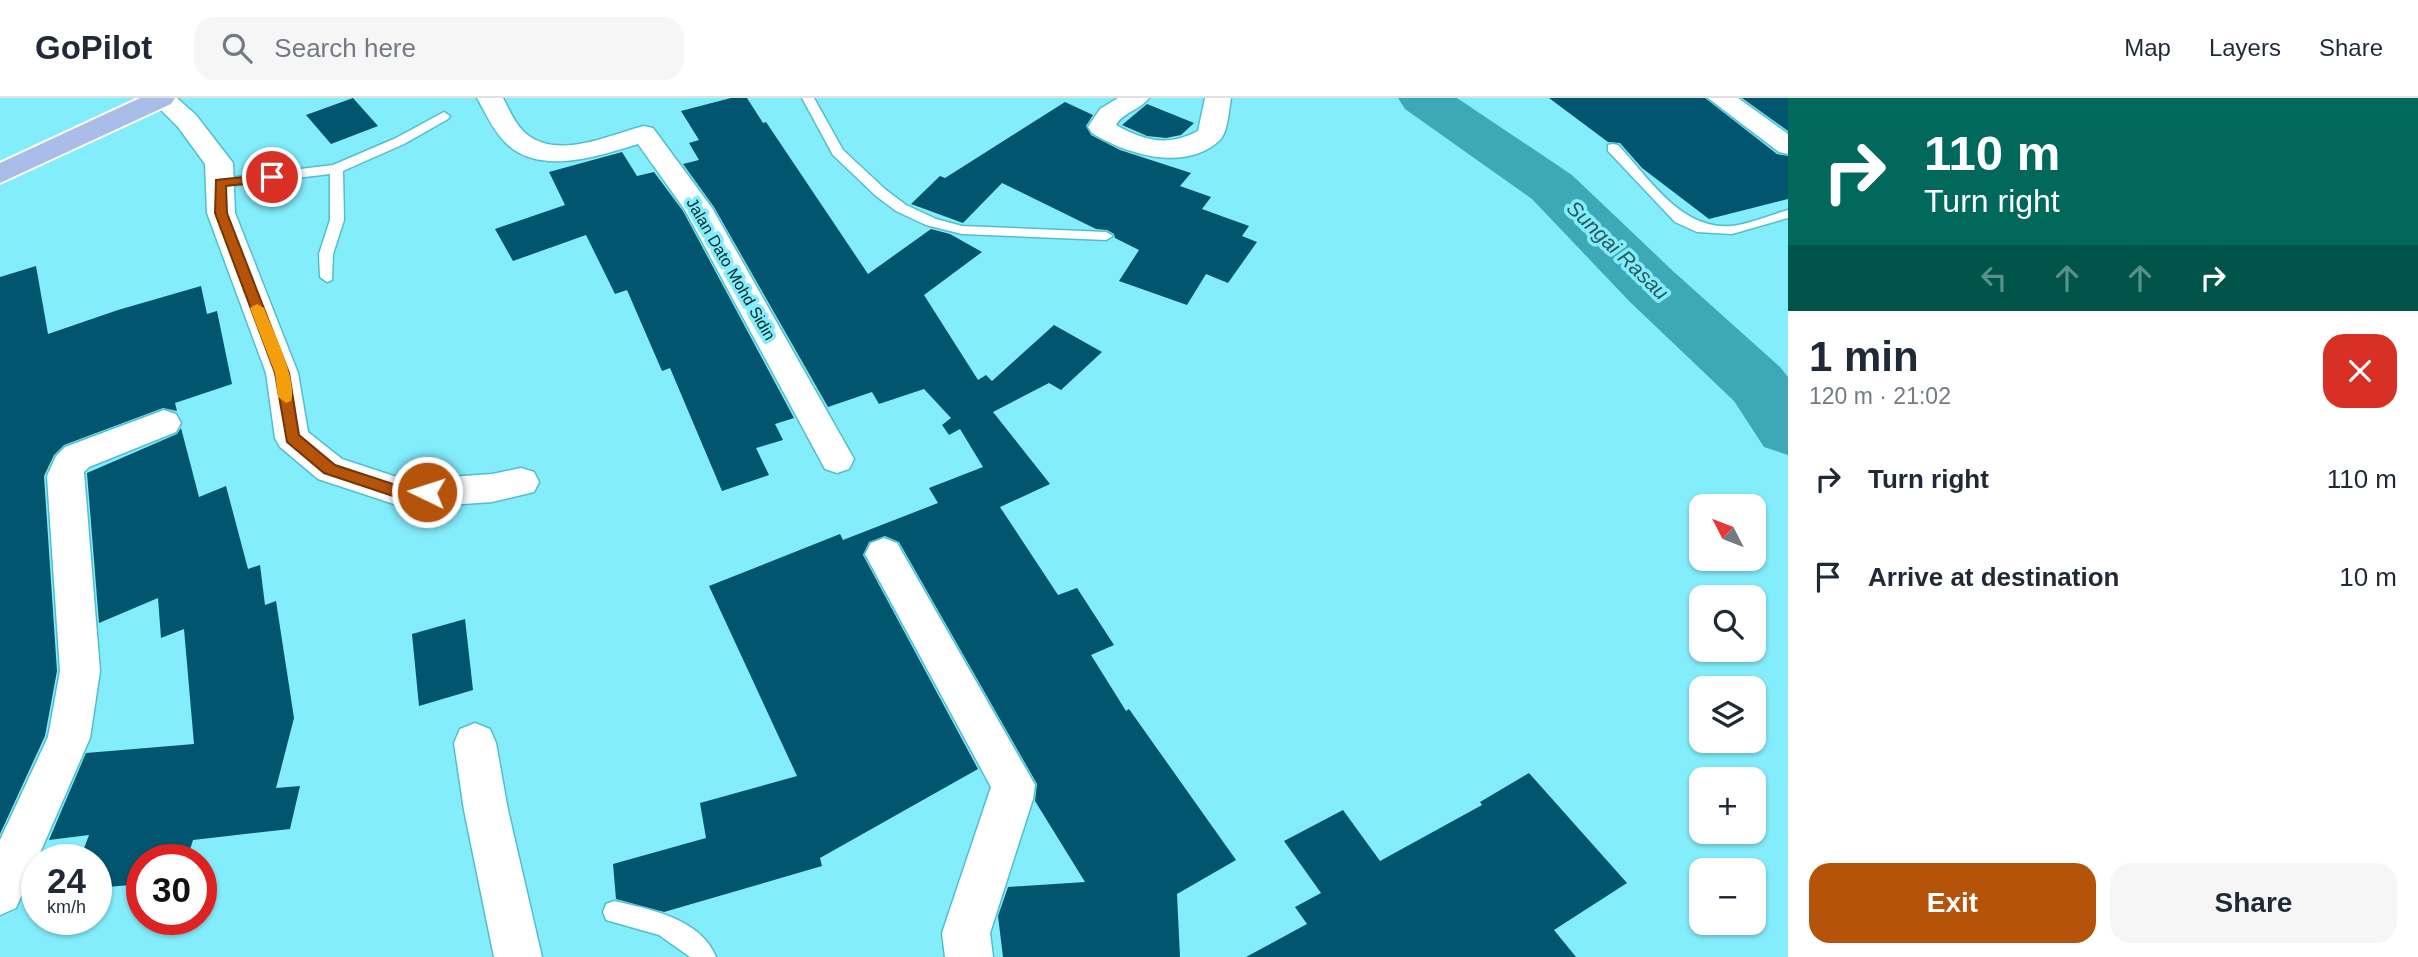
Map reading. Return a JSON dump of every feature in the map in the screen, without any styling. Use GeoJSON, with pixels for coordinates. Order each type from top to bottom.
{"type":"FeatureCollection","features":[{"type":"Feature","properties":{"kind":"main road"},"geometry":{"type":"LineString","coordinates":[[0,174],[162,98]]}},
{"type":"Feature","properties":{"kind":"street"},"geometry":{"type":"LineString","coordinates":[[162,98],[187,121],[219,163],[221,213],[282,373],[292,438],[330,469],[405,494],[492,488],[521,482]]}},
{"type":"Feature","properties":{"kind":"street","name":"Jalan Dato Mohd Sidin"},"geometry":{"type":"LineString","coordinates":[[489,98],[514,137],[537,152],[572,152],[644,134],[698,208],[837,459]]}},
{"type":"Feature","properties":{"kind":"street"},"geometry":{"type":"LineString","coordinates":[[1136,98],[1109,114],[1101,127],[1119,139],[1142,146],[1180,148],[1210,135],[1218,98]]}},
{"type":"Feature","properties":{"kind":"street"},"geometry":{"type":"LineString","coordinates":[[1721,98],[1785,141]]}},
{"type":"Feature","properties":{"kind":"street"},"geometry":{"type":"LineString","coordinates":[[0,892],[69,738],[80,671],[65,476],[68,466],[77,457],[164,422]]}},
{"type":"Feature","properties":{"kind":"street"},"geometry":{"type":"LineString","coordinates":[[884,554],[1013,785],[1011,800],[966,933],[969,957]]}},
{"type":"Feature","properties":{"kind":"street"},"geometry":{"type":"LineString","coordinates":[[475,743],[486,810],[518,957]]}},
{"type":"Feature","properties":{"kind":"lane"},"geometry":{"type":"LineString","coordinates":[[808,98],[838,152],[881,193],[901,208],[931,222],[962,230],[1106,236]]}},
{"type":"Feature","properties":{"kind":"lane"},"geometry":{"type":"LineString","coordinates":[[220,183],[336,169],[400,141],[444,116]]}},
{"type":"Feature","properties":{"kind":"lane"},"geometry":{"type":"LineString","coordinates":[[1613,148],[1681,219],[1702,229],[1732,230],[1788,214]]}},
{"type":"Feature","properties":{"kind":"lane"},"geometry":{"type":"LineString","coordinates":[[327,277],[326,254],[337,220],[336,169]]}},
{"type":"Feature","properties":{"kind":"lane"},"geometry":{"type":"LineString","coordinates":[[614,912],[664,923],[695,944],[705,957]]}},
{"type":"Feature","properties":{"kind":"building"},"geometry":{"type":"Polygon","coordinates":[[[353,98],[378,126],[331,144],[306,115],[353,98]]]}},
{"type":"Feature","properties":{"kind":"building"},"geometry":{"type":"Polygon","coordinates":[[[731,98],[747,98],[763,123],[766,122],[868,274],[931,229],[950,234],[982,252],[924,295],[978,380],[986,375],[992,381],[1054,325],[1102,352],[1061,390],[1049,383],[993,412],[1050,484],[1000,507],[1058,595],[1077,588],[1114,645],[1091,655],[1126,711],[1129,709],[1236,860],[1177,894],[1180,957],[1003,957],[998,916],[1008,887],[1085,882],[1035,801],[1037,784],[899,542],[885,536],[869,542],[863,555],[978,769],[820,858],[822,866],[664,912],[616,899],[613,864],[706,838],[700,803],[797,776],[709,586],[840,534],[843,540],[938,503],[929,488],[983,467],[960,429],[949,435],[942,425],[951,418],[924,389],[879,404],[872,392],[828,407],[714,207],[683,164],[699,160],[689,143],[699,140],[681,111],[731,98]]]}},
{"type":"Feature","properties":{"kind":"building"},"geometry":{"type":"Polygon","coordinates":[[[1549,98],[1705,98],[1777,154],[1788,156],[1788,199],[1709,219],[1642,168],[1620,143],[1608,142],[1549,98]]]}},
{"type":"Feature","properties":{"kind":"building"},"geometry":{"type":"Polygon","coordinates":[[[1742,98],[1788,98],[1788,131],[1742,98]]]}},
{"type":"Feature","properties":{"kind":"building"},"geometry":{"type":"Polygon","coordinates":[[[1065,102],[1093,115],[1086,126],[1091,135],[1120,150],[1191,173],[1180,186],[1211,197],[1202,209],[1249,226],[1242,236],[1257,242],[1228,283],[1206,274],[1187,305],[1119,281],[1139,250],[1115,238],[1114,234],[1107,230],[1096,229],[1002,183],[963,223],[911,204],[940,176],[945,178],[1065,102]]]}},
{"type":"Feature","properties":{"kind":"building"},"geometry":{"type":"Polygon","coordinates":[[[1147,104],[1194,123],[1181,135],[1166,138],[1147,136],[1122,125],[1147,104]]]}},
{"type":"Feature","properties":{"kind":"building"},"geometry":{"type":"Polygon","coordinates":[[[622,152],[637,176],[654,172],[683,211],[794,418],[775,424],[783,440],[756,448],[769,475],[722,491],[670,368],[662,371],[627,290],[615,294],[586,235],[513,261],[495,229],[565,205],[549,172],[622,152]]]}},
{"type":"Feature","properties":{"kind":"building"},"geometry":{"type":"Polygon","coordinates":[[[36,266],[48,334],[201,286],[207,314],[217,311],[232,384],[175,403],[177,411],[163,408],[64,445],[54,455],[44,476],[57,671],[45,736],[0,834],[0,277],[36,266]]]}},
{"type":"Feature","properties":{"kind":"building"},"geometry":{"type":"Polygon","coordinates":[[[181,428],[199,497],[226,486],[248,569],[260,565],[265,605],[276,601],[294,718],[276,788],[300,786],[290,829],[193,840],[192,844],[126,844],[126,885],[112,887],[112,844],[86,844],[89,835],[49,840],[86,753],[194,744],[184,629],[161,638],[158,598],[99,623],[87,473],[177,434],[181,428]]]}},
{"type":"Feature","properties":{"kind":"building"},"geometry":{"type":"Polygon","coordinates":[[[465,619],[473,690],[419,706],[412,634],[465,619]]]}},
{"type":"Feature","properties":{"kind":"building"},"geometry":{"type":"Polygon","coordinates":[[[1529,773],[1627,883],[1554,930],[1576,957],[1246,957],[1307,924],[1295,907],[1321,893],[1284,841],[1343,810],[1380,861],[1482,805],[1480,802],[1529,773]]]}},
{"type":"Feature","properties":{"kind":"waterway","name":"Sungai Rasau"},"geometry":{"type":"LineString","coordinates":[[1423,98],[1552,187],[1652,287],[1757,384],[1788,429]]}},
{"type":"Feature","properties":{"kind":"slow traffic"},"geometry":{"type":"LineString","coordinates":[[257,308],[282,373],[286,397]]}},
{"type":"Feature","properties":{"kind":"route"},"geometry":{"type":"LineString","coordinates":[[272,177],[220,183],[221,213],[282,373],[292,438],[330,469],[405,494],[427,492]]}}]}
